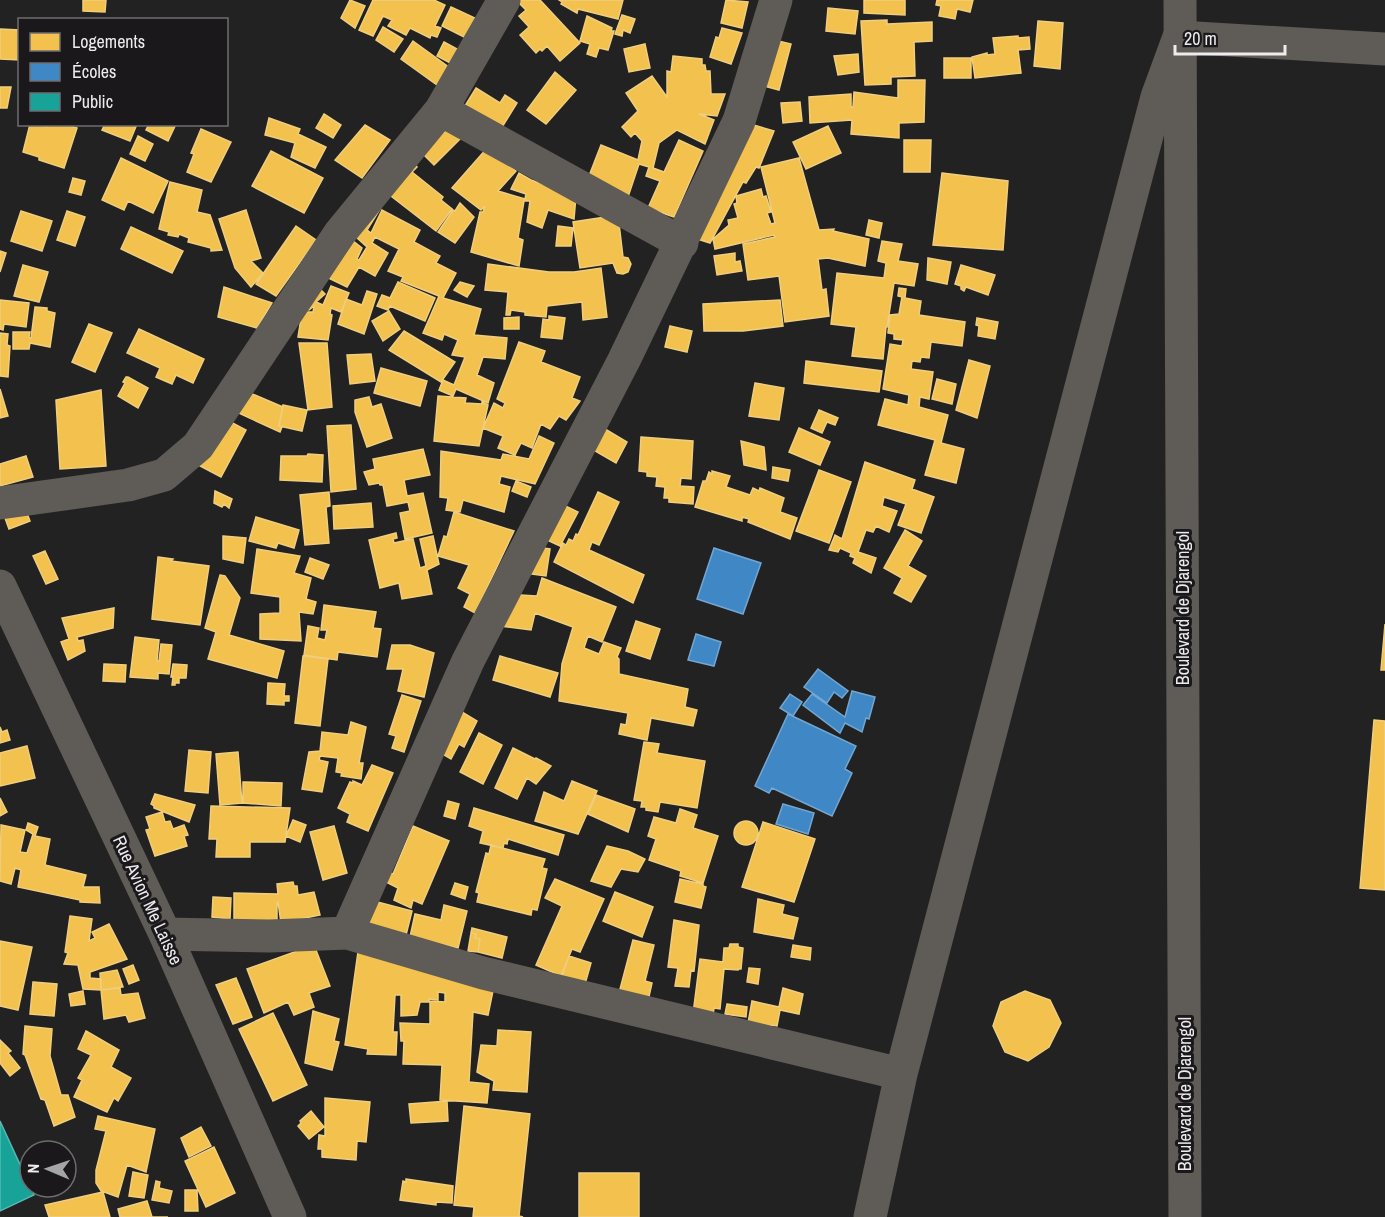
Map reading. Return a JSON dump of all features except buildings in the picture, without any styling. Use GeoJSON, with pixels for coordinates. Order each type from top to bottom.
{"type":"FeatureCollection","features":[{"type":"Feature","properties":{"kind":"main road","name":"Boulevard de Djarengol"},"geometry":{"type":"LineString","coordinates":[[1180,0],[1185,1217]]}},
{"type":"Feature","properties":{"kind":"street"},"geometry":{"type":"LineString","coordinates":[[0,503],[128,485],[164,475],[198,446],[340,233],[441,110],[504,0]]}},
{"type":"Feature","properties":{"kind":"street"},"geometry":{"type":"LineString","coordinates":[[347,933],[468,661],[624,360],[739,121],[776,0]]}},
{"type":"Feature","properties":{"kind":"street"},"geometry":{"type":"LineString","coordinates":[[870,1217],[901,1074],[1157,97],[1179,37],[1385,49]]}},
{"type":"Feature","properties":{"kind":"street"},"geometry":{"type":"LineString","coordinates":[[441,110],[682,243]]}},
{"type":"Feature","properties":{"kind":"street","name":"Rue Avion Me Laisse"},"geometry":{"type":"LineString","coordinates":[[0,586],[165,934],[290,1217]]}},
{"type":"Feature","properties":{"kind":"street"},"geometry":{"type":"LineString","coordinates":[[165,934],[270,936],[347,933],[483,974],[901,1074]]}}]}
